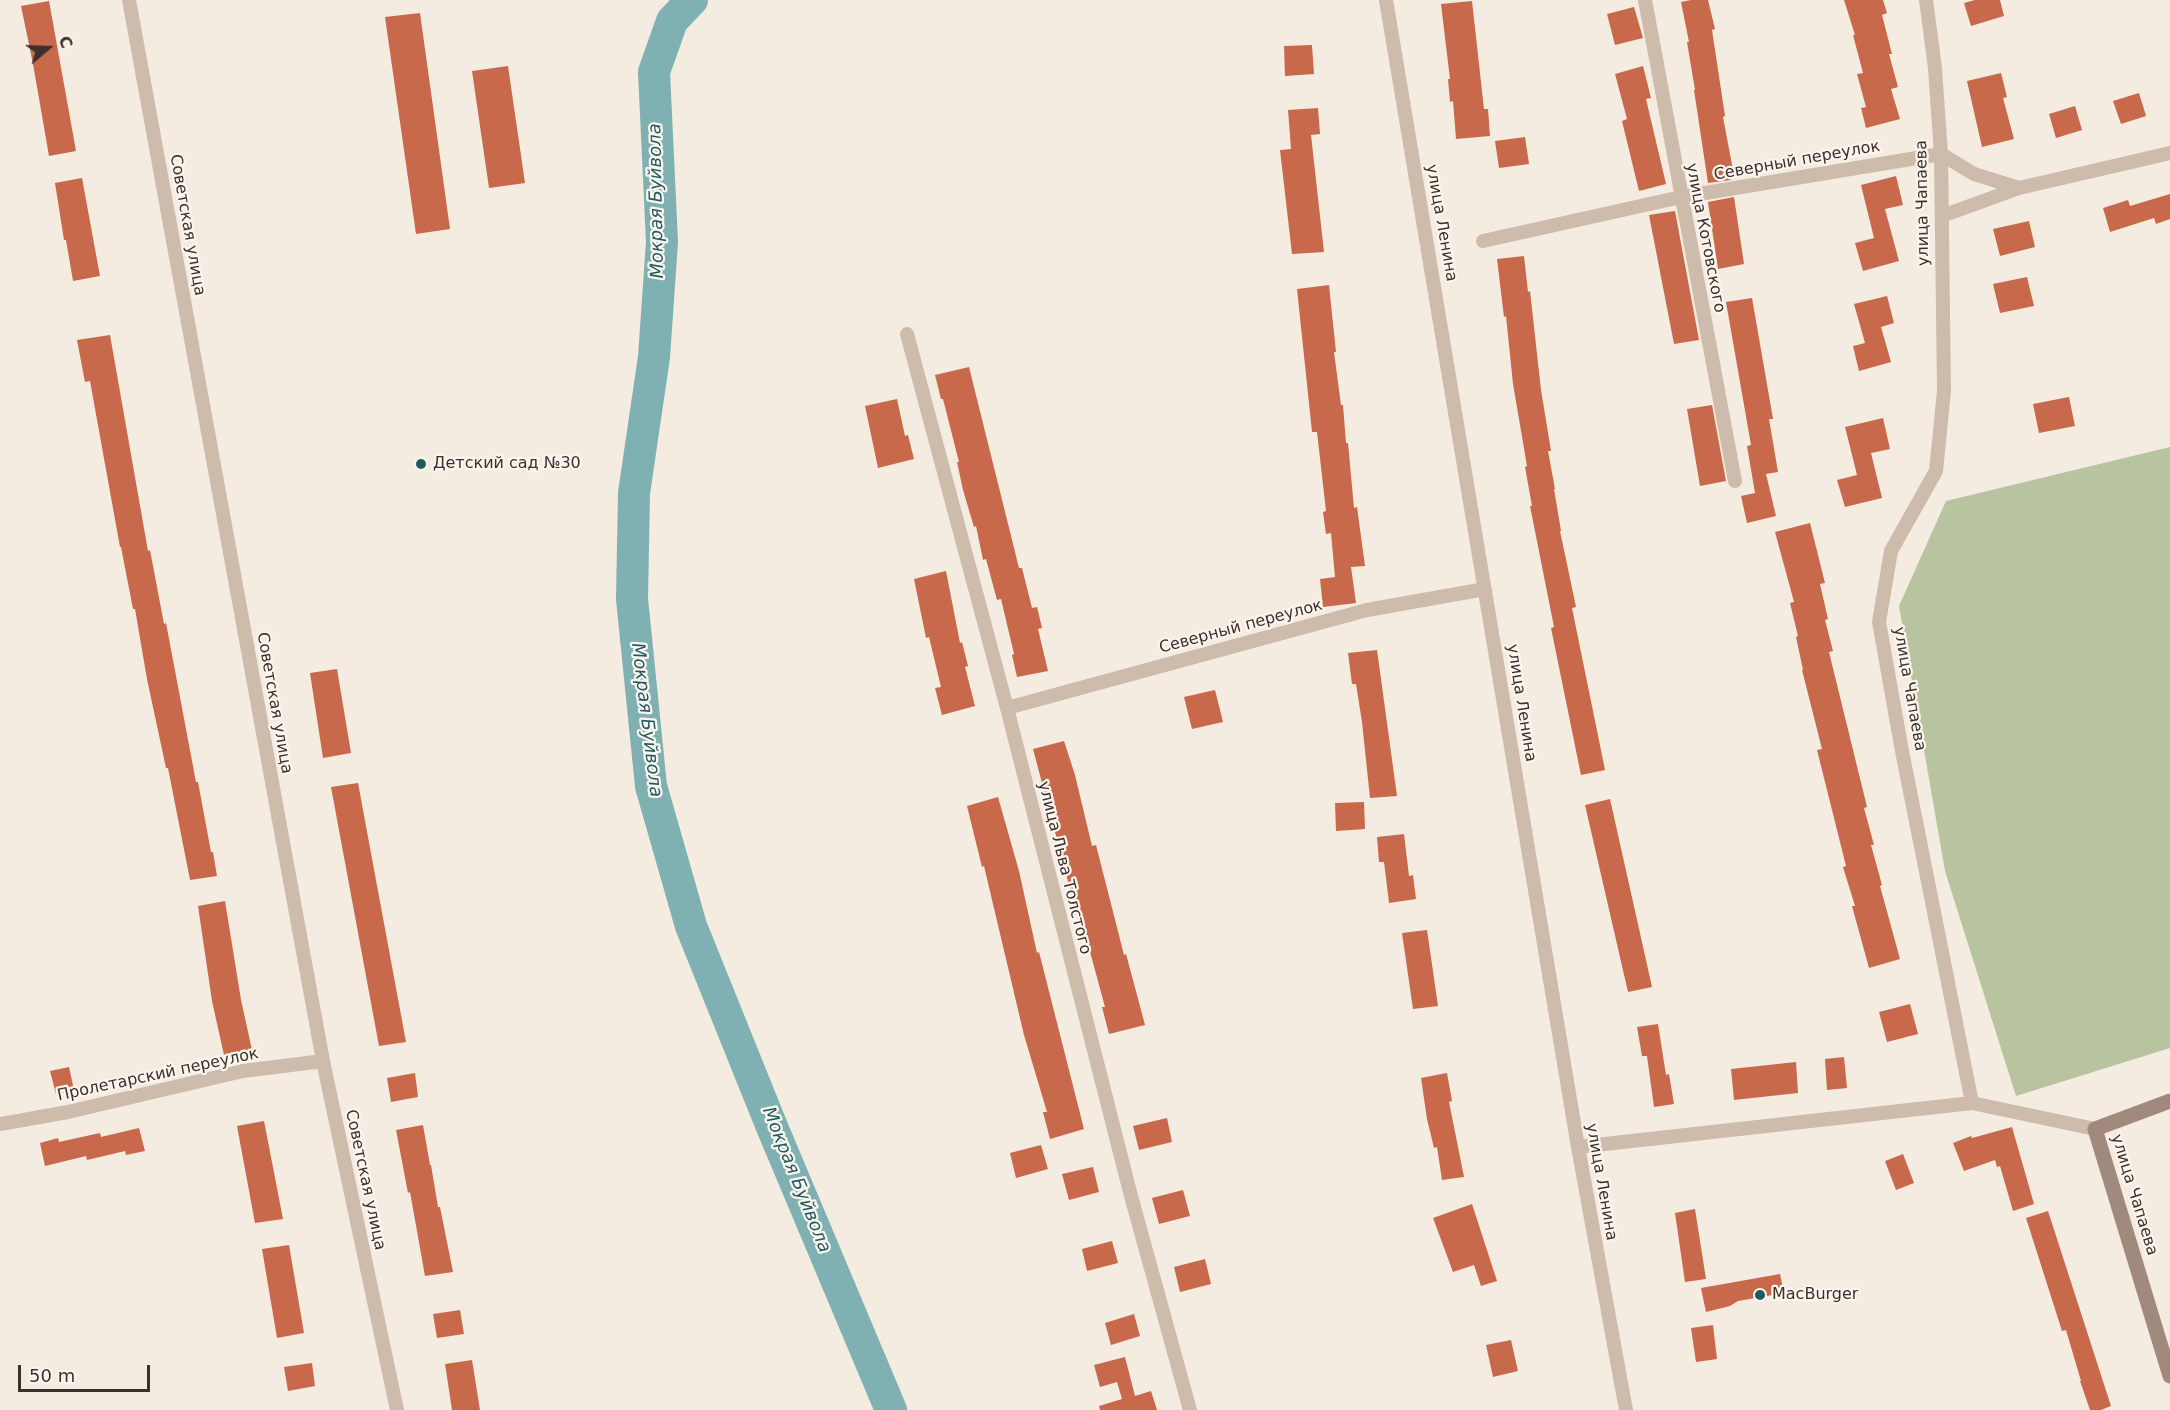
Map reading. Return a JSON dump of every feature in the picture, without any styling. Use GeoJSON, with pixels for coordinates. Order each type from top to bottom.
{"type":"FeatureCollection","features":[{"type":"Feature","properties":{"kind":"main road"},"geometry":{"type":"LineString","coordinates":[[2095,1129],[2170,1101]]}},
{"type":"Feature","properties":{"kind":"main road","name":"улица Чапаева"},"geometry":{"type":"LineString","coordinates":[[2095,1129],[2170,1376]]}},
{"type":"Feature","properties":{"kind":"street","name":"Советская улица"},"geometry":{"type":"LineString","coordinates":[[129,0],[323,1061],[397,1410]]}},
{"type":"Feature","properties":{"kind":"street","name":"улица Ленина"},"geometry":{"type":"LineString","coordinates":[[1386,0],[1578,1147],[1626,1410]]}},
{"type":"Feature","properties":{"kind":"street","name":"улица Котовского"},"geometry":{"type":"LineString","coordinates":[[1645,0],[1735,481]]}},
{"type":"Feature","properties":{"kind":"street","name":"улица Чапаева"},"geometry":{"type":"LineString","coordinates":[[1926,0],[1935,68],[1941,154],[1944,391],[1936,471],[1891,551],[1879,622],[1902,751],[1972,1103]]}},
{"type":"Feature","properties":{"kind":"street"},"geometry":{"type":"LineString","coordinates":[[1942,216],[2019,188],[2170,153]]}},
{"type":"Feature","properties":{"kind":"street","name":"Северный переулок"},"geometry":{"type":"LineString","coordinates":[[1483,240],[1681,197],[1941,154]]}},
{"type":"Feature","properties":{"kind":"street"},"geometry":{"type":"LineString","coordinates":[[1941,154],[1974,174],[2019,188]]}},
{"type":"Feature","properties":{"kind":"street","name":"улица Льва Толстого"},"geometry":{"type":"LineString","coordinates":[[907,334],[1007,708],[1131,1196],[1190,1410]]}},
{"type":"Feature","properties":{"kind":"street","name":"Северный переулок"},"geometry":{"type":"LineString","coordinates":[[1007,708],[1367,610],[1485,589]]}},
{"type":"Feature","properties":{"kind":"street","name":"Пролетарский переулок"},"geometry":{"type":"LineString","coordinates":[[0,1124],[68,1113],[243,1071],[323,1061]]}},
{"type":"Feature","properties":{"kind":"street"},"geometry":{"type":"LineString","coordinates":[[1578,1147],[1972,1103],[2095,1129]]}},
{"type":"Feature","properties":{"kind":"green space"},"geometry":{"type":"Polygon","coordinates":[[[2170,447],[2170,1048],[2016,1096],[1945,871],[1899,606],[1946,501],[2170,447]]]}},
{"type":"Feature","properties":{"kind":"building"},"geometry":{"type":"Polygon","coordinates":[[[1708,0],[1715,29],[1712,30],[1725,116],[1723,117],[1733,170],[1729,171],[1731,180],[1708,183],[1687,42],[1689,42],[1681,2],[1708,0]]]}},
{"type":"Feature","properties":{"kind":"building"},"geometry":{"type":"Polygon","coordinates":[[[1844,0],[1883,0],[1887,13],[1882,15],[1898,87],[1891,89],[1900,119],[1866,128],[1861,108],[1866,107],[1857,74],[1863,73],[1853,35],[1855,35],[1844,0]]]}},
{"type":"Feature","properties":{"kind":"building"},"geometry":{"type":"Polygon","coordinates":[[[1975,0],[2000,0],[2004,16],[1971,26],[1964,3],[1975,0]]]}},
{"type":"Feature","properties":{"kind":"building"},"geometry":{"type":"Polygon","coordinates":[[[49,1],[76,151],[49,156],[21,6],[49,1]]]}},
{"type":"Feature","properties":{"kind":"building"},"geometry":{"type":"Polygon","coordinates":[[[1472,1],[1484,109],[1488,109],[1490,136],[1456,139],[1453,101],[1450,102],[1448,79],[1450,79],[1441,4],[1472,1]]]}},
{"type":"Feature","properties":{"kind":"building"},"geometry":{"type":"Polygon","coordinates":[[[1634,7],[1643,38],[1615,45],[1607,14],[1634,7]]]}},
{"type":"Feature","properties":{"kind":"building"},"geometry":{"type":"Polygon","coordinates":[[[420,13],[450,229],[416,234],[385,17],[420,13]]]}},
{"type":"Feature","properties":{"kind":"building"},"geometry":{"type":"Polygon","coordinates":[[[1312,45],[1314,74],[1285,76],[1284,46],[1312,45]]]}},
{"type":"Feature","properties":{"kind":"building"},"geometry":{"type":"Polygon","coordinates":[[[508,66],[525,183],[489,188],[472,71],[508,66]]]}},
{"type":"Feature","properties":{"kind":"building"},"geometry":{"type":"Polygon","coordinates":[[[1643,66],[1651,98],[1646,99],[1666,184],[1639,191],[1622,121],[1627,119],[1615,74],[1643,66]]]}},
{"type":"Feature","properties":{"kind":"building"},"geometry":{"type":"Polygon","coordinates":[[[2001,73],[2007,97],[2003,98],[2014,139],[1982,147],[1967,81],[2001,73]]]}},
{"type":"Feature","properties":{"kind":"building"},"geometry":{"type":"Polygon","coordinates":[[[2139,93],[2146,116],[2121,124],[2113,101],[2139,93]]]}},
{"type":"Feature","properties":{"kind":"building"},"geometry":{"type":"Polygon","coordinates":[[[2075,106],[2082,130],[2056,138],[2049,114],[2075,106]]]}},
{"type":"Feature","properties":{"kind":"building"},"geometry":{"type":"Polygon","coordinates":[[[1318,108],[1320,134],[1311,135],[1324,252],[1292,254],[1280,150],[1291,149],[1288,110],[1318,108]]]}},
{"type":"Feature","properties":{"kind":"building"},"geometry":{"type":"Polygon","coordinates":[[[1525,137],[1529,164],[1499,168],[1495,141],[1525,137]]]}},
{"type":"Feature","properties":{"kind":"building"},"geometry":{"type":"Polygon","coordinates":[[[1896,176],[1903,205],[1885,209],[1899,261],[1863,271],[1855,243],[1874,238],[1861,185],[1896,176]]]}},
{"type":"Feature","properties":{"kind":"building"},"geometry":{"type":"Polygon","coordinates":[[[82,178],[100,276],[73,281],[55,183],[82,178]]]}},
{"type":"Feature","properties":{"kind":"building"},"geometry":{"type":"Polygon","coordinates":[[[2170,194],[2170,219],[2156,224],[2154,218],[2110,232],[2103,208],[2128,200],[2130,206],[2170,194]]]}},
{"type":"Feature","properties":{"kind":"building"},"geometry":{"type":"Polygon","coordinates":[[[1734,197],[1744,264],[1718,269],[1708,202],[1734,197]]]}},
{"type":"Feature","properties":{"kind":"building"},"geometry":{"type":"Polygon","coordinates":[[[1675,211],[1699,340],[1674,344],[1649,215],[1675,211]]]}},
{"type":"Feature","properties":{"kind":"building"},"geometry":{"type":"Polygon","coordinates":[[[2029,221],[2035,247],[2000,256],[1993,229],[2029,221]]]}},
{"type":"Feature","properties":{"kind":"building"},"geometry":{"type":"Polygon","coordinates":[[[1524,256],[1551,451],[1548,451],[1560,531],[1576,607],[1572,608],[1605,770],[1581,775],[1551,628],[1554,627],[1530,506],[1532,506],[1525,467],[1527,466],[1513,384],[1497,259],[1524,256]]]}},
{"type":"Feature","properties":{"kind":"building"},"geometry":{"type":"Polygon","coordinates":[[[2027,277],[2034,306],[2000,313],[1993,284],[2027,277]]]}},
{"type":"Feature","properties":{"kind":"building"},"geometry":{"type":"Polygon","coordinates":[[[1329,285],[1336,352],[1334,352],[1341,405],[1343,405],[1346,443],[1348,443],[1354,508],[1357,507],[1365,566],[1351,567],[1356,603],[1323,607],[1320,579],[1335,577],[1331,533],[1326,534],[1323,512],[1326,511],[1317,432],[1312,432],[1297,289],[1329,285]]]}},
{"type":"Feature","properties":{"kind":"building"},"geometry":{"type":"Polygon","coordinates":[[[1887,296],[1894,323],[1881,327],[1891,362],[1859,371],[1853,346],[1865,343],[1854,304],[1887,296]]]}},
{"type":"Feature","properties":{"kind":"building"},"geometry":{"type":"Polygon","coordinates":[[[1752,298],[1773,419],[1769,419],[1778,472],[1766,474],[1776,516],[1747,523],[1741,496],[1755,493],[1747,446],[1751,445],[1726,302],[1752,298]]]}},
{"type":"Feature","properties":{"kind":"building"},"geometry":{"type":"Polygon","coordinates":[[[110,335],[148,551],[150,550],[164,624],[166,623],[196,782],[198,782],[217,876],[190,880],[168,768],[166,768],[147,679],[135,609],[133,609],[120,547],[90,381],[85,382],[77,340],[110,335]]]}},
{"type":"Feature","properties":{"kind":"building"},"geometry":{"type":"Polygon","coordinates":[[[969,367],[1019,568],[1022,568],[1032,608],[1037,607],[1042,628],[1038,629],[1048,671],[1017,677],[1001,599],[997,600],[986,559],[983,560],[976,526],[974,527],[963,490],[957,462],[959,462],[935,375],[969,367]]]}},
{"type":"Feature","properties":{"kind":"building"},"geometry":{"type":"Polygon","coordinates":[[[2069,397],[2075,426],[2039,433],[2033,404],[2069,397]]]}},
{"type":"Feature","properties":{"kind":"building"},"geometry":{"type":"Polygon","coordinates":[[[897,399],[905,436],[908,435],[914,459],[878,468],[865,406],[897,399]]]}},
{"type":"Feature","properties":{"kind":"building"},"geometry":{"type":"Polygon","coordinates":[[[1712,405],[1726,481],[1700,486],[1687,409],[1712,405]]]}},
{"type":"Feature","properties":{"kind":"building"},"geometry":{"type":"Polygon","coordinates":[[[1883,418],[1890,449],[1871,453],[1882,498],[1845,507],[1837,480],[1857,475],[1845,427],[1883,418]]]}},
{"type":"Feature","properties":{"kind":"building"},"geometry":{"type":"Polygon","coordinates":[[[1810,523],[1825,583],[1820,584],[1828,619],[1825,620],[1833,651],[1829,652],[1867,807],[1864,808],[1874,845],[1871,845],[1882,885],[1880,886],[1900,959],[1869,968],[1852,906],[1855,906],[1843,867],[1846,866],[1817,750],[1822,749],[1802,670],[1796,637],[1798,636],[1790,603],[1794,602],[1775,532],[1810,523]]]}},
{"type":"Feature","properties":{"kind":"building"},"geometry":{"type":"Polygon","coordinates":[[[946,571],[975,706],[942,715],[935,688],[941,687],[929,637],[926,638],[914,579],[946,571]]]}},
{"type":"Feature","properties":{"kind":"building"},"geometry":{"type":"Polygon","coordinates":[[[1377,650],[1397,796],[1370,798],[1362,722],[1356,684],[1352,684],[1348,653],[1377,650]]]}},
{"type":"Feature","properties":{"kind":"building"},"geometry":{"type":"Polygon","coordinates":[[[337,669],[351,753],[323,758],[310,673],[337,669]]]}},
{"type":"Feature","properties":{"kind":"building"},"geometry":{"type":"Polygon","coordinates":[[[1215,690],[1223,722],[1192,729],[1184,697],[1215,690]]]}},
{"type":"Feature","properties":{"kind":"building"},"geometry":{"type":"Polygon","coordinates":[[[1064,741],[1075,775],[1092,846],[1096,845],[1124,955],[1126,954],[1145,1025],[1109,1034],[1102,1007],[1105,1007],[1089,948],[1086,949],[1033,749],[1064,741]]]}},
{"type":"Feature","properties":{"kind":"building"},"geometry":{"type":"Polygon","coordinates":[[[358,783],[406,1042],[379,1046],[331,787],[358,783]]]}},
{"type":"Feature","properties":{"kind":"building"},"geometry":{"type":"Polygon","coordinates":[[[998,797],[1084,1129],[1050,1139],[1043,1112],[1047,1112],[1024,1035],[984,866],[982,867],[967,806],[998,797]]]}},
{"type":"Feature","properties":{"kind":"building"},"geometry":{"type":"Polygon","coordinates":[[[1610,799],[1652,987],[1628,992],[1585,805],[1610,799]]]}},
{"type":"Feature","properties":{"kind":"building"},"geometry":{"type":"Polygon","coordinates":[[[1364,802],[1365,829],[1336,831],[1335,803],[1364,802]]]}},
{"type":"Feature","properties":{"kind":"building"},"geometry":{"type":"Polygon","coordinates":[[[1404,834],[1409,876],[1413,875],[1416,899],[1389,903],[1384,862],[1379,862],[1377,837],[1404,834]]]}},
{"type":"Feature","properties":{"kind":"building"},"geometry":{"type":"Polygon","coordinates":[[[225,901],[241,1000],[252,1050],[224,1055],[212,1001],[198,906],[225,901]]]}},
{"type":"Feature","properties":{"kind":"building"},"geometry":{"type":"Polygon","coordinates":[[[1427,930],[1438,1006],[1413,1009],[1402,933],[1427,930]]]}},
{"type":"Feature","properties":{"kind":"building"},"geometry":{"type":"Polygon","coordinates":[[[1910,1004],[1918,1034],[1887,1042],[1879,1012],[1910,1004]]]}},
{"type":"Feature","properties":{"kind":"building"},"geometry":{"type":"Polygon","coordinates":[[[1658,1024],[1666,1075],[1669,1074],[1674,1104],[1654,1107],[1647,1056],[1642,1056],[1637,1027],[1658,1024]]]}},
{"type":"Feature","properties":{"kind":"building"},"geometry":{"type":"Polygon","coordinates":[[[1844,1057],[1847,1088],[1827,1090],[1825,1059],[1844,1057]]]}},
{"type":"Feature","properties":{"kind":"building"},"geometry":{"type":"Polygon","coordinates":[[[1796,1062],[1798,1093],[1734,1100],[1731,1069],[1796,1062]]]}},
{"type":"Feature","properties":{"kind":"building"},"geometry":{"type":"Polygon","coordinates":[[[69,1067],[74,1090],[56,1094],[50,1071],[69,1067]]]}},
{"type":"Feature","properties":{"kind":"building"},"geometry":{"type":"Polygon","coordinates":[[[415,1073],[418,1097],[391,1102],[387,1078],[415,1073]]]}},
{"type":"Feature","properties":{"kind":"building"},"geometry":{"type":"Polygon","coordinates":[[[1447,1073],[1452,1101],[1449,1102],[1464,1177],[1442,1180],[1437,1147],[1434,1148],[1427,1119],[1421,1078],[1447,1073]]]}},
{"type":"Feature","properties":{"kind":"building"},"geometry":{"type":"Polygon","coordinates":[[[1167,1118],[1172,1142],[1139,1150],[1133,1126],[1167,1118]]]}},
{"type":"Feature","properties":{"kind":"building"},"geometry":{"type":"Polygon","coordinates":[[[264,1121],[283,1219],[255,1223],[237,1126],[264,1121]]]}},
{"type":"Feature","properties":{"kind":"building"},"geometry":{"type":"Polygon","coordinates":[[[423,1125],[453,1272],[425,1276],[396,1130],[423,1125]]]}},
{"type":"Feature","properties":{"kind":"building"},"geometry":{"type":"Polygon","coordinates":[[[2012,1127],[2034,1204],[2013,1211],[2000,1166],[1997,1167],[1995,1160],[1964,1171],[1953,1143],[1971,1136],[1972,1138],[2012,1127]]]}},
{"type":"Feature","properties":{"kind":"building"},"geometry":{"type":"Polygon","coordinates":[[[139,1128],[145,1151],[126,1155],[125,1151],[87,1160],[86,1156],[45,1166],[40,1143],[58,1138],[59,1142],[100,1133],[101,1137],[139,1128]]]}},
{"type":"Feature","properties":{"kind":"building"},"geometry":{"type":"Polygon","coordinates":[[[1041,1145],[1048,1169],[1016,1178],[1010,1153],[1041,1145]]]}},
{"type":"Feature","properties":{"kind":"building"},"geometry":{"type":"Polygon","coordinates":[[[1903,1154],[1914,1183],[1896,1190],[1885,1161],[1903,1154]]]}},
{"type":"Feature","properties":{"kind":"building"},"geometry":{"type":"Polygon","coordinates":[[[1093,1167],[1099,1192],[1069,1200],[1062,1174],[1093,1167]]]}},
{"type":"Feature","properties":{"kind":"building"},"geometry":{"type":"Polygon","coordinates":[[[1183,1190],[1190,1216],[1159,1224],[1152,1198],[1183,1190]]]}},
{"type":"Feature","properties":{"kind":"building"},"geometry":{"type":"Polygon","coordinates":[[[1472,1204],[1497,1281],[1481,1286],[1474,1265],[1453,1272],[1433,1218],[1472,1204]]]}},
{"type":"Feature","properties":{"kind":"building"},"geometry":{"type":"Polygon","coordinates":[[[1695,1209],[1706,1279],[1685,1282],[1675,1213],[1695,1209]]]}},
{"type":"Feature","properties":{"kind":"building"},"geometry":{"type":"Polygon","coordinates":[[[2048,1211],[2111,1406],[2101,1410],[2090,1410],[2066,1330],[2062,1331],[2026,1218],[2048,1211]]]}},
{"type":"Feature","properties":{"kind":"building"},"geometry":{"type":"Polygon","coordinates":[[[1112,1241],[1118,1263],[1087,1271],[1082,1249],[1112,1241]]]}},
{"type":"Feature","properties":{"kind":"building"},"geometry":{"type":"Polygon","coordinates":[[[289,1245],[304,1333],[277,1338],[262,1249],[289,1245]]]}},
{"type":"Feature","properties":{"kind":"building"},"geometry":{"type":"Polygon","coordinates":[[[1205,1259],[1211,1284],[1180,1292],[1174,1267],[1205,1259]]]}},
{"type":"Feature","properties":{"kind":"building"},"geometry":{"type":"Polygon","coordinates":[[[1780,1274],[1784,1293],[1738,1301],[1730,1306],[1706,1312],[1701,1288],[1780,1274]]]}},
{"type":"Feature","properties":{"kind":"building"},"geometry":{"type":"Polygon","coordinates":[[[460,1310],[464,1334],[437,1338],[433,1314],[460,1310]]]}},
{"type":"Feature","properties":{"kind":"building"},"geometry":{"type":"Polygon","coordinates":[[[1134,1314],[1140,1336],[1111,1345],[1105,1323],[1134,1314]]]}},
{"type":"Feature","properties":{"kind":"building"},"geometry":{"type":"Polygon","coordinates":[[[1713,1325],[1717,1359],[1696,1362],[1691,1328],[1713,1325]]]}},
{"type":"Feature","properties":{"kind":"building"},"geometry":{"type":"Polygon","coordinates":[[[1511,1340],[1518,1371],[1493,1377],[1486,1345],[1511,1340]]]}},
{"type":"Feature","properties":{"kind":"building"},"geometry":{"type":"Polygon","coordinates":[[[1125,1357],[1135,1396],[1151,1391],[1157,1410],[1100,1410],[1099,1406],[1122,1399],[1117,1382],[1100,1387],[1094,1365],[1125,1357]]]}},
{"type":"Feature","properties":{"kind":"building"},"geometry":{"type":"Polygon","coordinates":[[[472,1360],[480,1410],[452,1410],[445,1364],[472,1360]]]}},
{"type":"Feature","properties":{"kind":"building"},"geometry":{"type":"Polygon","coordinates":[[[312,1363],[315,1386],[288,1391],[284,1367],[312,1363]]]}},
{"type":"Feature","properties":{"kind":"waterway","name":"Мокрая Буйвола"},"geometry":{"type":"LineString","coordinates":[[692,0],[672,21],[654,72],[662,242],[654,357],[634,493],[632,599],[651,786],[691,926],[772,1127],[891,1410]]}},
{"type":"Feature","properties":{"kind":"place","name":"Детский сад №30"},"geometry":{"type":"Point","coordinates":[421,464]}},
{"type":"Feature","properties":{"kind":"place","name":"MacBurger"},"geometry":{"type":"Point","coordinates":[1760,1295]}}]}
